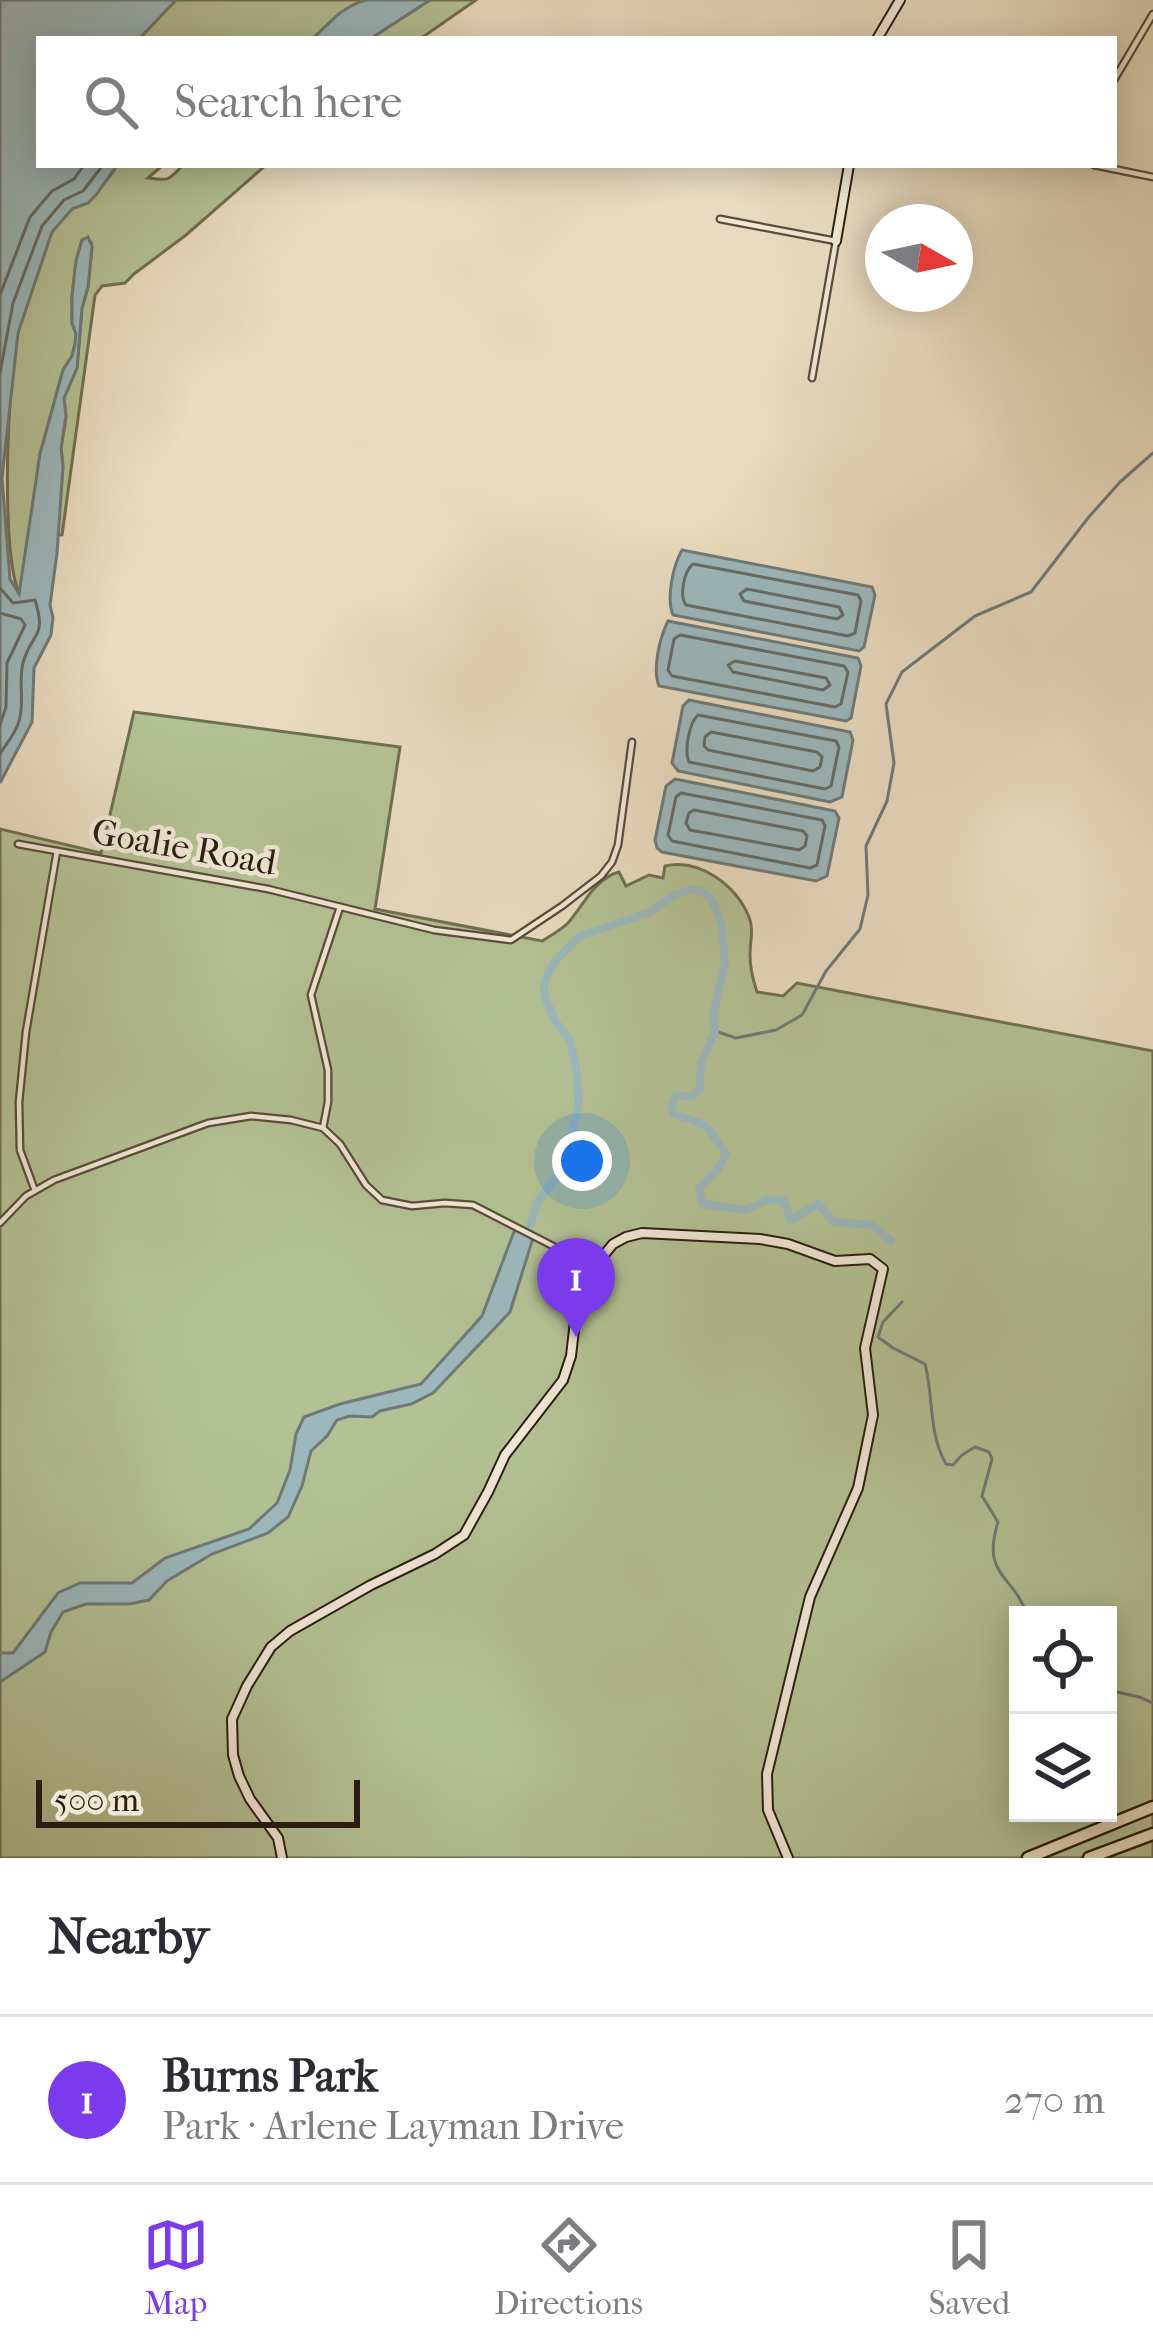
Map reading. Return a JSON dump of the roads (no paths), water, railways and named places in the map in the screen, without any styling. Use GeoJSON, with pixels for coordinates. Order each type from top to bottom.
{"type":"FeatureCollection","features":[{"type":"Feature","properties":{"kind":"highway"},"geometry":{"type":"LineString","coordinates":[[1028,1858],[1153,1807]]}},
{"type":"Feature","properties":{"kind":"highway"},"geometry":{"type":"LineString","coordinates":[[1089,1858],[1153,1834]]}},
{"type":"Feature","properties":{"kind":"street"},"geometry":{"type":"LineString","coordinates":[[879,36],[900,0]]}},
{"type":"Feature","properties":{"kind":"street"},"geometry":{"type":"LineString","coordinates":[[1117,75],[1153,14]]}},
{"type":"Feature","properties":{"kind":"street"},"geometry":{"type":"LineString","coordinates":[[812,378],[848,168]]}},
{"type":"Feature","properties":{"kind":"street"},"geometry":{"type":"LineString","coordinates":[[1109,168],[1153,177]]}},
{"type":"Feature","properties":{"kind":"street"},"geometry":{"type":"LineString","coordinates":[[720,219],[836,241]]}},
{"type":"Feature","properties":{"kind":"street","name":"Goalie Road"},"geometry":{"type":"LineString","coordinates":[[18,844],[268,889],[507,940],[522,935],[601,876],[612,862],[632,742]]}},
{"type":"Feature","properties":{"kind":"street"},"geometry":{"type":"LineString","coordinates":[[34,1190],[20,1150],[19,1102],[57,851]]}},
{"type":"Feature","properties":{"kind":"street"},"geometry":{"type":"LineString","coordinates":[[323,1127],[328,1070],[311,995],[340,906]]}},
{"type":"Feature","properties":{"kind":"street"},"geometry":{"type":"LineString","coordinates":[[0,1222],[34,1190],[54,1180],[220,1119],[251,1116],[323,1127],[382,1200],[412,1206],[465,1203],[594,1267]]}},
{"type":"Feature","properties":{"kind":"street"},"geometry":{"type":"LineString","coordinates":[[282,1858],[278,1838],[250,1799],[235,1766],[232,1719],[242,1696],[270,1650],[290,1631],[447,1548],[468,1530],[505,1455],[563,1380],[572,1356],[577,1300],[594,1267],[620,1239],[647,1233],[770,1240],[835,1261],[870,1259],[884,1269],[865,1348],[873,1415],[858,1488],[810,1597],[769,1759],[768,1810],[788,1858]]}},
{"type":"Feature","properties":{"kind":"water"},"geometry":{"type":"Polygon","coordinates":[[[0,0],[176,0],[142,36],[36,36],[36,168],[115,168],[96,195],[72,209],[52,232],[18,333],[2,478],[10,579],[19,594],[40,454],[75,344],[76,261],[82,240],[88,237],[92,247],[77,368],[64,398],[51,635],[34,668],[32,722],[0,783],[0,0]]]}},
{"type":"Feature","properties":{"kind":"water"},"geometry":{"type":"Polygon","coordinates":[[[430,0],[375,36],[315,36],[357,3],[430,0]]]}},
{"type":"Feature","properties":{"kind":"water"},"geometry":{"type":"Polygon","coordinates":[[[682,550],[872,587],[875,595],[864,647],[859,651],[673,615],[672,582],[682,550]]]}},
{"type":"Feature","properties":{"kind":"water"},"geometry":{"type":"Polygon","coordinates":[[[668,621],[858,658],[861,666],[851,718],[846,721],[659,686],[658,653],[668,621]]]}},
{"type":"Feature","properties":{"kind":"water"},"geometry":{"type":"Polygon","coordinates":[[[689,700],[850,732],[853,740],[842,797],[830,802],[678,771],[672,763],[683,706],[689,700]]]}},
{"type":"Feature","properties":{"kind":"water"},"geometry":{"type":"Polygon","coordinates":[[[675,779],[835,811],[839,818],[827,876],[816,881],[662,852],[655,840],[666,786],[675,779]]]}},
{"type":"Feature","properties":{"kind":"water"},"geometry":{"type":"Polygon","coordinates":[[[515,1229],[533,1238],[510,1312],[433,1393],[372,1417],[337,1420],[311,1451],[288,1517],[268,1533],[212,1554],[167,1581],[149,1600],[86,1604],[63,1612],[45,1652],[0,1682],[0,1653],[13,1653],[58,1593],[80,1583],[132,1583],[165,1558],[249,1529],[277,1503],[304,1417],[421,1384],[482,1316],[515,1229]]]}},
{"type":"Feature","properties":{"kind":"waterway"},"geometry":{"type":"LineString","coordinates":[[715,1031],[736,1038],[776,1030],[802,1015],[826,971],[860,929],[868,895],[866,846],[887,801],[894,763],[886,704],[902,672],[975,616],[1031,592],[1088,518],[1153,453]]}},
{"type":"Feature","properties":{"kind":"waterway"},"geometry":{"type":"LineString","coordinates":[[528,1232],[537,1203],[564,1167],[579,1101],[570,1041],[545,997],[548,973],[580,936],[650,912],[674,895],[693,889],[713,902],[722,926],[725,963],[714,1010],[715,1031],[701,1063],[700,1088],[692,1097],[676,1095],[671,1107],[674,1114],[705,1125],[726,1153],[699,1188],[703,1204],[746,1210],[769,1199],[784,1201],[791,1220],[818,1204],[834,1222],[872,1225],[891,1241]]}},
{"type":"Feature","properties":{"kind":"waterway"},"geometry":{"type":"LineString","coordinates":[[902,1302],[883,1322],[878,1337],[925,1364],[936,1440],[946,1464],[953,1465],[975,1447],[989,1452],[992,1459],[982,1496],[998,1522],[993,1554],[1023,1606]]}},
{"type":"Feature","properties":{"kind":"waterway"},"geometry":{"type":"LineString","coordinates":[[1117,1692],[1153,1703]]}},
{"type":"Feature","properties":{"kind":"place","name":"Burns Park"},"geometry":{"type":"Point","coordinates":[576,1337]}}]}
